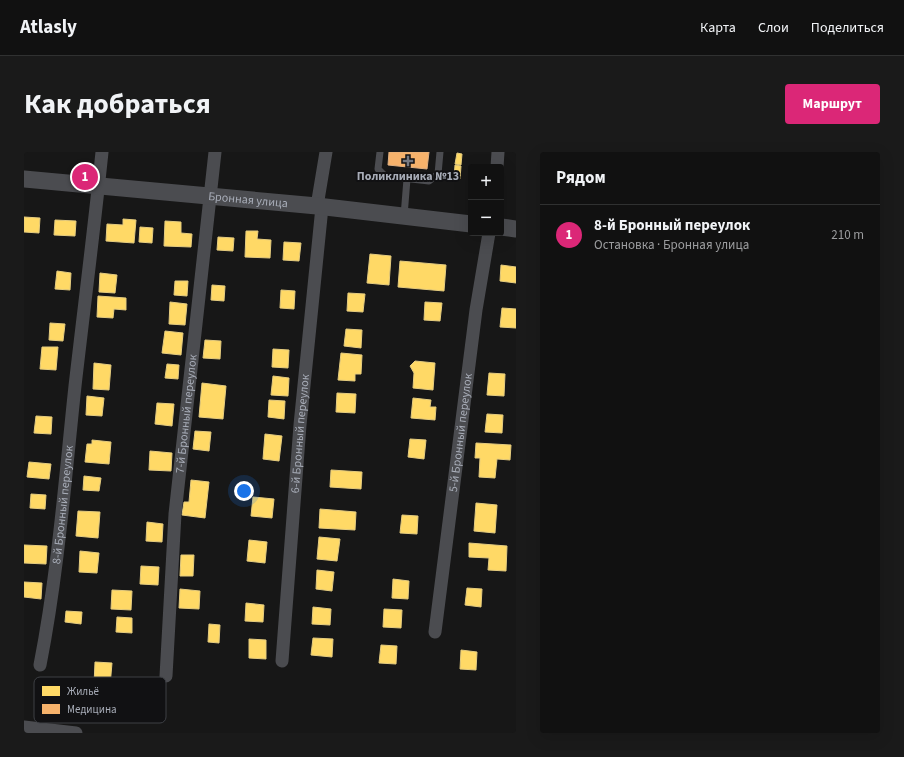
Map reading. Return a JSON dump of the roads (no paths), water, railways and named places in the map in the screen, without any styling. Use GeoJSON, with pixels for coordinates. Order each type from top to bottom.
{"type":"FeatureCollection","features":[{"type":"Feature","properties":{"kind":"street","name":"8-й Бронный переулок"},"geometry":{"type":"LineString","coordinates":[[40,665],[51,606],[63,521],[76,380],[102,152]]}},
{"type":"Feature","properties":{"kind":"street","name":"7-й Бронный переулок"},"geometry":{"type":"LineString","coordinates":[[166,676],[175,514],[215,152]]}},
{"type":"Feature","properties":{"kind":"street","name":"6-й Бронный переулок"},"geometry":{"type":"LineString","coordinates":[[282,661],[300,425],[326,152]]}},
{"type":"Feature","properties":{"kind":"street"},"geometry":{"type":"LineString","coordinates":[[497,164],[498,152]]}},
{"type":"Feature","properties":{"kind":"street","name":"Бронная улица"},"geometry":{"type":"LineString","coordinates":[[24,179],[320,207],[468,224]]}},
{"type":"Feature","properties":{"kind":"street"},"geometry":{"type":"LineString","coordinates":[[504,227],[516,229]]}},
{"type":"Feature","properties":{"kind":"street","name":"5-й Бронный переулок"},"geometry":{"type":"LineString","coordinates":[[436,632],[476,310],[488,236]]}},
{"type":"Feature","properties":{"kind":"street"},"geometry":{"type":"LineString","coordinates":[[24,727],[76,733]]}},
{"type":"Feature","properties":{"kind":"lane"},"geometry":{"type":"LineString","coordinates":[[380,152],[378,169],[386,176],[429,181],[438,174],[440,152]]}},
{"type":"Feature","properties":{"kind":"lane"},"geometry":{"type":"LineString","coordinates":[[404,216],[407,179]]}},
{"type":"Feature","properties":{"kind":"place","name":"Поликлиника №13"},"geometry":{"type":"Point","coordinates":[408,161]}},
{"type":"Feature","properties":{"kind":"place","name":"8-й Бронный переулок"},"geometry":{"type":"Point","coordinates":[85,177]}}]}
